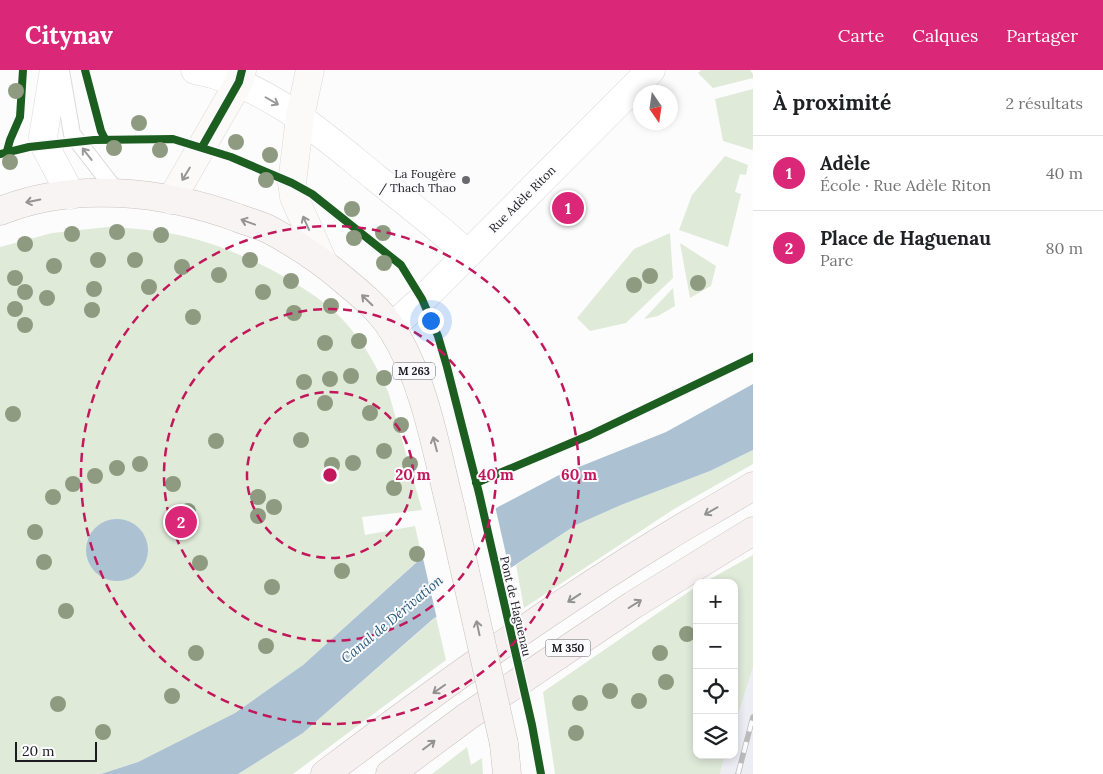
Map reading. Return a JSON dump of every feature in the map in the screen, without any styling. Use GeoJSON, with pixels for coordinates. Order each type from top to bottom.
{"type":"FeatureCollection","features":[{"type":"Feature","properties":{"kind":"highway"},"geometry":{"type":"LineString","coordinates":[[325,774],[405,713],[549,614],[664,539],[753,486]]}},
{"type":"Feature","properties":{"kind":"highway","name":"M 350"},"geometry":{"type":"LineString","coordinates":[[390,774],[468,716],[633,605],[753,531]]}},
{"type":"Feature","properties":{"kind":"main road"},"geometry":{"type":"LineString","coordinates":[[310,70],[300,117],[292,175],[294,198],[323,262]]}},
{"type":"Feature","properties":{"kind":"main road"},"geometry":{"type":"LineString","coordinates":[[170,200],[240,76]]}},
{"type":"Feature","properties":{"kind":"main road","name":"M 263"},"geometry":{"type":"LineString","coordinates":[[0,211],[13,205],[57,196],[117,192],[170,200],[215,210],[269,229],[323,262],[369,301],[392,328],[419,382],[451,509],[504,744],[508,774]]}},
{"type":"Feature","properties":{"kind":"street"},"geometry":{"type":"LineString","coordinates":[[54,70],[43,137],[45,146],[71,195]]}},
{"type":"Feature","properties":{"kind":"street"},"geometry":{"type":"LineString","coordinates":[[195,70],[220,75],[240,76],[300,117],[468,254]]}},
{"type":"Feature","properties":{"kind":"street","name":"Rue Adèle Riton"},"geometry":{"type":"LineString","coordinates":[[392,328],[651,70]]}},
{"type":"Feature","properties":{"kind":"lane"},"geometry":{"type":"LineString","coordinates":[[61,70],[72,134],[117,192]]}},
{"type":"Feature","properties":{"kind":"shaded area"},"geometry":{"type":"Polygon","coordinates":[[[753,668],[753,774],[720,774],[724,759],[738,759],[738,715],[753,668]]]}},
{"type":"Feature","properties":{"kind":"green space"},"geometry":{"type":"Polygon","coordinates":[[[701,70],[750,70],[753,78],[713,88],[698,73],[701,70]]]}},
{"type":"Feature","properties":{"kind":"green space"},"geometry":{"type":"Polygon","coordinates":[[[753,89],[752,150],[723,141],[715,99],[753,89]]]}},
{"type":"Feature","properties":{"kind":"green space"},"geometry":{"type":"Polygon","coordinates":[[[725,156],[748,165],[746,175],[740,174],[735,192],[741,194],[728,247],[679,230],[692,195],[725,156]]]}},
{"type":"Feature","properties":{"kind":"green space"},"geometry":{"type":"Polygon","coordinates":[[[108,227],[174,234],[233,252],[274,271],[294,283],[329,307],[343,320],[369,355],[389,394],[422,510],[362,517],[365,535],[415,526],[422,557],[303,665],[235,713],[138,762],[101,774],[0,774],[0,247],[52,233],[108,227]]]}},
{"type":"Feature","properties":{"kind":"green space"},"geometry":{"type":"Polygon","coordinates":[[[670,233],[673,278],[626,323],[590,331],[577,318],[634,249],[670,233]]]}},
{"type":"Feature","properties":{"kind":"green space"},"geometry":{"type":"Polygon","coordinates":[[[680,243],[716,266],[711,286],[690,298],[680,243]]]}},
{"type":"Feature","properties":{"kind":"green space"},"geometry":{"type":"Polygon","coordinates":[[[673,288],[675,306],[658,316],[644,319],[673,288]]]}},
{"type":"Feature","properties":{"kind":"green space"},"geometry":{"type":"Polygon","coordinates":[[[753,450],[753,464],[674,509],[524,608],[516,565],[576,525],[621,505],[710,471],[753,450]]]}},
{"type":"Feature","properties":{"kind":"green space"},"geometry":{"type":"Polygon","coordinates":[[[753,555],[753,668],[738,715],[738,579],[710,579],[753,555]]]}},
{"type":"Feature","properties":{"kind":"green space"},"geometry":{"type":"Polygon","coordinates":[[[693,589],[693,759],[724,759],[720,774],[555,774],[543,692],[693,589]]]}},
{"type":"Feature","properties":{"kind":"green space"},"geometry":{"type":"Polygon","coordinates":[[[436,617],[446,660],[293,774],[238,774],[303,733],[436,617]]]}},
{"type":"Feature","properties":{"kind":"green space"},"geometry":{"type":"Polygon","coordinates":[[[467,747],[471,765],[482,758],[483,774],[432,774],[467,747]]]}},
{"type":"Feature","properties":{"kind":"water","name":"Canal de Dérivation"},"geometry":{"type":"Polygon","coordinates":[[[753,384],[753,450],[710,471],[621,505],[576,525],[433,619],[303,733],[238,774],[101,774],[138,762],[235,713],[303,665],[429,551],[498,507],[559,475],[666,432],[753,384]]]}},
{"type":"Feature","properties":{"kind":"water"},"geometry":{"type":"Polygon","coordinates":[[[117,519],[129,521],[139,528],[146,538],[148,550],[146,562],[139,572],[129,579],[117,581],[105,579],[95,572],[88,562],[86,550],[88,538],[95,528],[105,521],[117,519]]]}},
{"type":"Feature","properties":{"kind":"pier"},"geometry":{"type":"Polygon","coordinates":[[[495,506],[510,572],[437,619],[422,554],[495,506]]]}},
{"type":"Feature","properties":{"kind":"railway"},"geometry":{"type":"LineString","coordinates":[[738,774],[753,717]]}},
{"type":"Feature","properties":{"kind":"cycle path"},"geometry":{"type":"LineString","coordinates":[[7,151],[20,117],[23,70]]}},
{"type":"Feature","properties":{"kind":"cycle path"},"geometry":{"type":"LineString","coordinates":[[85,70],[101,131],[105,139]]}},
{"type":"Feature","properties":{"kind":"cycle path"},"geometry":{"type":"LineString","coordinates":[[202,147],[239,82],[242,70]]}},
{"type":"Feature","properties":{"kind":"cycle path","name":"Pont de Haguenau"},"geometry":{"type":"LineString","coordinates":[[0,154],[29,147],[94,140],[173,139],[231,157],[292,183],[312,194],[401,265],[422,299],[438,336],[447,367],[479,493],[532,725],[541,774]]}},
{"type":"Feature","properties":{"kind":"cycle path"},"geometry":{"type":"LineString","coordinates":[[476,483],[590,435],[753,357]]}},
{"type":"Feature","properties":{"kind":"place","name":"La Fougère / Thach Thao"},"geometry":{"type":"Point","coordinates":[466,180]}},
{"type":"Feature","properties":{"kind":"place","name":"Adèle"},"geometry":{"type":"Point","coordinates":[568,208]}},
{"type":"Feature","properties":{"kind":"place","name":"Place de Haguenau"},"geometry":{"type":"Point","coordinates":[181,522]}}]}
